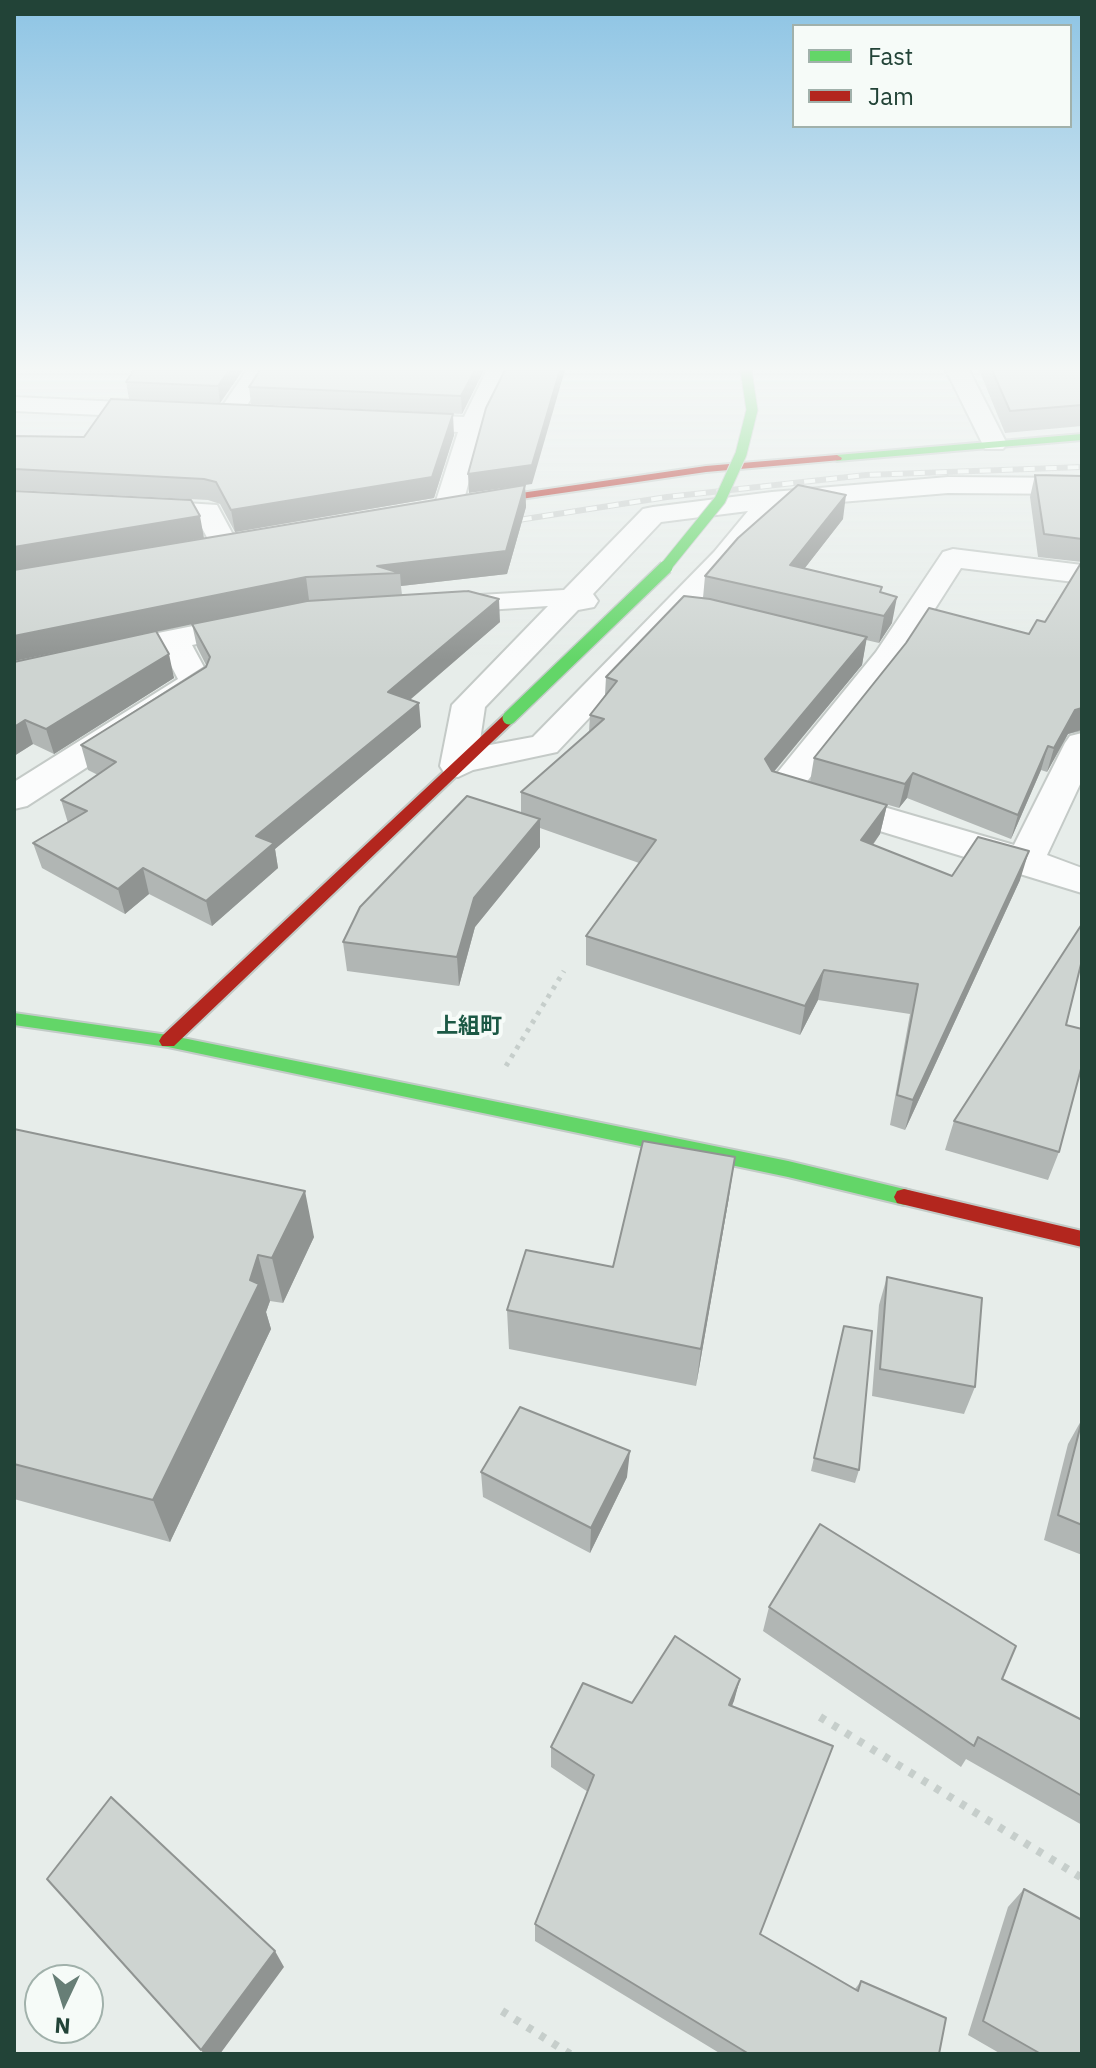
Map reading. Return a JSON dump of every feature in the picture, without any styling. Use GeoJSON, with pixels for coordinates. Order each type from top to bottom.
{"type":"FeatureCollection","features":[{"type":"Feature","properties":{"kind":"street"},"geometry":{"type":"LineString","coordinates":[[456,467],[440,508],[735,467]]}},
{"type":"Feature","properties":{"kind":"street"},"geometry":{"type":"LineString","coordinates":[[168,1041],[672,561],[720,500],[735,467]]}},
{"type":"Feature","properties":{"kind":"street"},"geometry":{"type":"LineString","coordinates":[[461,763],[469,705],[568,599],[653,515],[772,500],[948,485],[1082,486]]}},
{"type":"Feature","properties":{"kind":"street"},"geometry":{"type":"LineString","coordinates":[[461,763],[545,745],[724,558],[772,500]]}},
{"type":"Feature","properties":{"kind":"street"},"geometry":{"type":"LineString","coordinates":[[118,506],[207,511],[224,544]]}},
{"type":"Feature","properties":{"kind":"street"},"geometry":{"type":"LineString","coordinates":[[1082,574],[953,558],[873,654],[782,789],[1025,861],[1082,881]]}},
{"type":"Feature","properties":{"kind":"street"},"geometry":{"type":"LineString","coordinates":[[405,606],[568,599],[708,614]]}},
{"type":"Feature","properties":{"kind":"street"},"geometry":{"type":"LineString","coordinates":[[115,652],[279,618]]}},
{"type":"Feature","properties":{"kind":"street"},"geometry":{"type":"LineString","coordinates":[[14,798],[196,682],[173,639]]}},
{"type":"Feature","properties":{"kind":"street"},"geometry":{"type":"LineString","coordinates":[[1025,861],[1082,743]]}},
{"type":"Feature","properties":{"kind":"street"},"geometry":{"type":"LineString","coordinates":[[14,1019],[168,1041],[788,1169],[1082,1239]]}},
{"type":"Feature","properties":{"kind":"path"},"geometry":{"type":"LineString","coordinates":[[504,1068],[564,971]]}},
{"type":"Feature","properties":{"kind":"path"},"geometry":{"type":"LineString","coordinates":[[820,1717],[1082,1878]]}},
{"type":"Feature","properties":{"kind":"path"},"geometry":{"type":"LineString","coordinates":[[502,2011],[570,2054]]}},
{"type":"Feature","properties":{"kind":"building"},"geometry":{"type":"Polygon","coordinates":[[[14,467],[435,467],[432,477],[231,510],[216,482],[204,479],[14,469],[14,467]]]}},
{"type":"Feature","properties":{"kind":"building"},"geometry":{"type":"Polygon","coordinates":[[[470,467],[521,467],[468,474],[470,467]]]}},
{"type":"Feature","properties":{"kind":"building"},"geometry":{"type":"Polygon","coordinates":[[[1035,475],[1082,476],[1082,539],[1044,534],[1035,475]]]}},
{"type":"Feature","properties":{"kind":"building"},"geometry":{"type":"Polygon","coordinates":[[[525,485],[506,551],[377,566],[400,573],[306,577],[14,636],[14,570],[525,485]]]}},
{"type":"Feature","properties":{"kind":"building"},"geometry":{"type":"Polygon","coordinates":[[[798,485],[846,495],[790,565],[882,587],[880,592],[897,597],[884,616],[705,576],[738,538],[798,485]]]}},
{"type":"Feature","properties":{"kind":"building"},"geometry":{"type":"Polygon","coordinates":[[[14,491],[191,500],[200,516],[14,547],[14,491]]]}},
{"type":"Feature","properties":{"kind":"building"},"geometry":{"type":"Polygon","coordinates":[[[1081,563],[1082,708],[1075,710],[1054,748],[1048,746],[1018,815],[913,773],[905,784],[814,758],[906,643],[929,608],[1029,634],[1037,620],[1045,622],[1081,563]]]}},
{"type":"Feature","properties":{"kind":"building"},"geometry":{"type":"Polygon","coordinates":[[[468,591],[499,599],[388,692],[419,703],[256,836],[274,843],[206,901],[143,868],[118,889],[33,843],[87,811],[61,800],[116,762],[81,745],[206,667],[210,657],[192,624],[307,601],[468,591]]]}},
{"type":"Feature","properties":{"kind":"building"},"geometry":{"type":"Polygon","coordinates":[[[684,596],[710,599],[867,637],[765,759],[772,771],[887,805],[861,840],[952,876],[978,837],[1029,851],[913,1100],[897,1095],[918,984],[824,970],[805,1006],[586,936],[656,840],[521,792],[604,719],[590,715],[617,681],[606,677],[684,596]]]}},
{"type":"Feature","properties":{"kind":"building"},"geometry":{"type":"Polygon","coordinates":[[[156,631],[169,654],[46,729],[25,720],[14,727],[14,662],[156,631]]]}},
{"type":"Feature","properties":{"kind":"building"},"geometry":{"type":"Polygon","coordinates":[[[467,796],[540,819],[474,898],[457,957],[343,942],[360,907],[467,796]]]}},
{"type":"Feature","properties":{"kind":"building"},"geometry":{"type":"Polygon","coordinates":[[[1082,924],[1082,960],[1066,1025],[1082,1029],[1082,1065],[1059,1152],[954,1121],[1082,924]]]}},
{"type":"Feature","properties":{"kind":"building"},"geometry":{"type":"Polygon","coordinates":[[[14,1129],[305,1191],[272,1258],[258,1255],[250,1280],[259,1284],[153,1500],[14,1464],[14,1129]]]}},
{"type":"Feature","properties":{"kind":"building"},"geometry":{"type":"Polygon","coordinates":[[[643,1141],[735,1157],[701,1349],[507,1310],[526,1250],[613,1267],[643,1141]]]}},
{"type":"Feature","properties":{"kind":"building"},"geometry":{"type":"Polygon","coordinates":[[[887,1277],[982,1298],[975,1387],[880,1369],[887,1277]]]}},
{"type":"Feature","properties":{"kind":"building"},"geometry":{"type":"Polygon","coordinates":[[[844,1326],[872,1331],[859,1470],[814,1458],[844,1326]]]}},
{"type":"Feature","properties":{"kind":"building"},"geometry":{"type":"Polygon","coordinates":[[[520,1407],[630,1451],[591,1528],[481,1472],[520,1407]]]}},
{"type":"Feature","properties":{"kind":"building"},"geometry":{"type":"Polygon","coordinates":[[[1082,1420],[1082,1525],[1058,1515],[1082,1420]]]}},
{"type":"Feature","properties":{"kind":"building"},"geometry":{"type":"Polygon","coordinates":[[[820,1524],[1016,1646],[1002,1679],[1082,1720],[1082,1796],[978,1737],[974,1746],[769,1607],[820,1524]]]}},
{"type":"Feature","properties":{"kind":"building"},"geometry":{"type":"Polygon","coordinates":[[[675,1636],[740,1679],[729,1705],[833,1746],[760,1934],[858,1991],[861,1981],[946,2018],[939,2054],[749,2054],[535,1924],[594,1775],[551,1747],[583,1683],[632,1703],[675,1636]]]}},
{"type":"Feature","properties":{"kind":"building"},"geometry":{"type":"Polygon","coordinates":[[[111,1797],[275,1951],[201,2050],[47,1879],[111,1797]]]}},
{"type":"Feature","properties":{"kind":"building"},"geometry":{"type":"Polygon","coordinates":[[[1024,1889],[1082,1920],[1082,2054],[1041,2054],[983,2021],[1024,1889]]]}},
{"type":"Feature","properties":{"kind":"railway"},"geometry":{"type":"LineString","coordinates":[[499,523],[667,497],[866,475],[1082,467]]}},
{"type":"Feature","properties":{"kind":"traffic: fast"},"geometry":{"type":"LineString","coordinates":[[509,718],[672,561],[720,500],[735,467]]}},
{"type":"Feature","properties":{"kind":"traffic: fast"},"geometry":{"type":"LineString","coordinates":[[14,1019],[168,1041],[788,1169],[904,1197]]}},
{"type":"Feature","properties":{"kind":"traffic: jam"},"geometry":{"type":"LineString","coordinates":[[466,504],[736,467]]}},
{"type":"Feature","properties":{"kind":"traffic: jam"},"geometry":{"type":"LineString","coordinates":[[168,1041],[509,718]]}},
{"type":"Feature","properties":{"kind":"traffic: jam"},"geometry":{"type":"LineString","coordinates":[[904,1197],[1082,1239]]}},
{"type":"Feature","properties":{"kind":"district","name":"上組町"},"geometry":{"type":"Point","coordinates":[469,1027]}}]}
